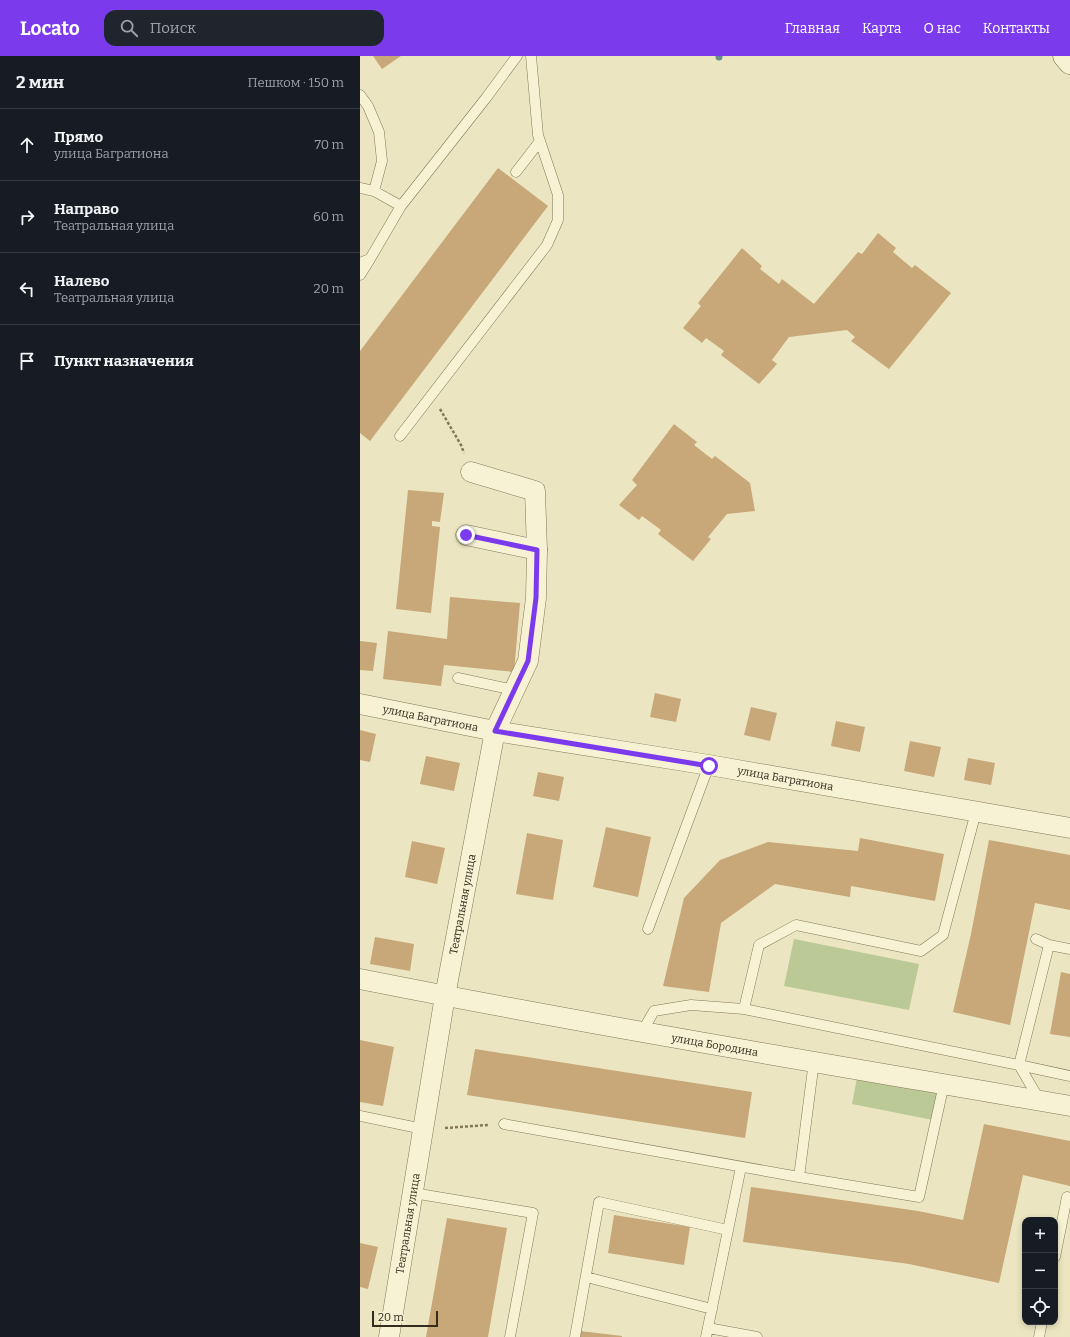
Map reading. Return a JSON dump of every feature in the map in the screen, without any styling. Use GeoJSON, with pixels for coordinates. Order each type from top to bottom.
{"type":"FeatureCollection","features":[{"type":"Feature","properties":{"kind":"main road"},"geometry":{"type":"LineString","coordinates":[[1064,56],[1070,63]]}},
{"type":"Feature","properties":{"kind":"street","name":"Театральная улица"},"geometry":{"type":"LineString","coordinates":[[389,1337],[445,996],[495,731],[528,661],[536,598],[537,550],[534,491],[471,472]]}},
{"type":"Feature","properties":{"kind":"street"},"geometry":{"type":"LineString","coordinates":[[466,535],[537,550]]}},
{"type":"Feature","properties":{"kind":"street","name":"улица Багратиона"},"geometry":{"type":"LineString","coordinates":[[360,704],[495,731],[1070,828]]}},
{"type":"Feature","properties":{"kind":"street","name":"улица Бородина"},"geometry":{"type":"LineString","coordinates":[[360,979],[642,1032],[1070,1106]]}},
{"type":"Feature","properties":{"kind":"lane"},"geometry":{"type":"LineString","coordinates":[[360,275],[365,261],[401,206],[517,56]]}},
{"type":"Feature","properties":{"kind":"lane"},"geometry":{"type":"LineString","coordinates":[[400,436],[547,245],[558,220],[558,195],[538,135],[531,56]]}},
{"type":"Feature","properties":{"kind":"lane"},"geometry":{"type":"LineString","coordinates":[[360,95],[368,106],[379,132],[382,161],[374,191]]}},
{"type":"Feature","properties":{"kind":"lane"},"geometry":{"type":"LineString","coordinates":[[516,172],[540,141]]}},
{"type":"Feature","properties":{"kind":"lane"},"geometry":{"type":"LineString","coordinates":[[360,188],[374,191],[401,206]]}},
{"type":"Feature","properties":{"kind":"lane"},"geometry":{"type":"LineString","coordinates":[[458,678],[514,690]]}},
{"type":"Feature","properties":{"kind":"lane"},"geometry":{"type":"LineString","coordinates":[[648,929],[709,766]]}},
{"type":"Feature","properties":{"kind":"lane"},"geometry":{"type":"LineString","coordinates":[[744,1009],[759,945],[796,925],[921,951],[943,935],[976,812]]}},
{"type":"Feature","properties":{"kind":"lane"},"geometry":{"type":"LineString","coordinates":[[1036,939],[1049,945],[1070,949]]}},
{"type":"Feature","properties":{"kind":"lane"},"geometry":{"type":"LineString","coordinates":[[1040,1101],[1019,1065],[1049,945]]}},
{"type":"Feature","properties":{"kind":"lane"},"geometry":{"type":"LineString","coordinates":[[642,1032],[654,1010],[691,1005],[744,1009],[1070,1076]]}},
{"type":"Feature","properties":{"kind":"lane"},"geometry":{"type":"LineString","coordinates":[[799,1177],[814,1061]]}},
{"type":"Feature","properties":{"kind":"lane"},"geometry":{"type":"LineString","coordinates":[[504,1124],[919,1197],[944,1084]]}},
{"type":"Feature","properties":{"kind":"lane"},"geometry":{"type":"LineString","coordinates":[[360,1116],[423,1129]]}},
{"type":"Feature","properties":{"kind":"lane"},"geometry":{"type":"LineString","coordinates":[[742,1166],[707,1333],[757,1337]]}},
{"type":"Feature","properties":{"kind":"lane"},"geometry":{"type":"LineString","coordinates":[[413,1193],[533,1213],[510,1337]]}},
{"type":"Feature","properties":{"kind":"lane"},"geometry":{"type":"LineString","coordinates":[[1056,1253],[1067,1198],[1070,1198]]}},
{"type":"Feature","properties":{"kind":"lane"},"geometry":{"type":"LineString","coordinates":[[575,1337],[599,1202],[728,1230]]}},
{"type":"Feature","properties":{"kind":"lane"},"geometry":{"type":"LineString","coordinates":[[586,1276],[712,1308]]}},
{"type":"Feature","properties":{"kind":"lane"},"geometry":{"type":"LineString","coordinates":[[1039,1337],[1041,1325]]}},
{"type":"Feature","properties":{"kind":"path"},"geometry":{"type":"LineString","coordinates":[[432,394],[461,445]]}},
{"type":"Feature","properties":{"kind":"path"},"geometry":{"type":"LineString","coordinates":[[423,1129],[504,1124]]}},
{"type":"Feature","properties":{"kind":"green space"},"geometry":{"type":"Polygon","coordinates":[[[794,939],[919,964],[909,1010],[784,986],[794,939]]]}},
{"type":"Feature","properties":{"kind":"green space"},"geometry":{"type":"Polygon","coordinates":[[[858,1073],[945,1090],[938,1121],[852,1104],[858,1073]]]}},
{"type":"Feature","properties":{"kind":"building"},"geometry":{"type":"Polygon","coordinates":[[[373,56],[401,56],[382,69],[373,56]]]}},
{"type":"Feature","properties":{"kind":"building"},"geometry":{"type":"Polygon","coordinates":[[[498,168],[548,206],[370,441],[360,433],[360,351],[498,168]]]}},
{"type":"Feature","properties":{"kind":"building"},"geometry":{"type":"Polygon","coordinates":[[[878,233],[896,248],[893,252],[912,268],[915,265],[951,293],[889,369],[851,341],[855,337],[847,330],[789,337],[772,360],[777,364],[759,384],[721,355],[724,351],[706,338],[702,343],[683,328],[701,306],[698,303],[742,248],[762,266],[760,269],[779,284],[782,279],[814,304],[858,252],[862,254],[878,233]]]}},
{"type":"Feature","properties":{"kind":"building"},"geometry":{"type":"Polygon","coordinates":[[[674,424],[697,442],[694,445],[712,459],[715,456],[750,483],[755,511],[727,514],[708,537],[711,539],[693,561],[658,534],[661,530],[642,516],[639,520],[619,505],[637,485],[632,480],[674,424]]]}},
{"type":"Feature","properties":{"kind":"building"},"geometry":{"type":"Polygon","coordinates":[[[408,490],[444,493],[440,522],[432,521],[432,526],[440,527],[431,613],[396,609],[408,490]]]}},
{"type":"Feature","properties":{"kind":"building"},"geometry":{"type":"Polygon","coordinates":[[[450,597],[520,603],[514,672],[444,665],[441,686],[383,679],[388,631],[447,639],[450,597]]]}},
{"type":"Feature","properties":{"kind":"building"},"geometry":{"type":"Polygon","coordinates":[[[360,641],[377,643],[373,671],[360,670],[360,641]]]}},
{"type":"Feature","properties":{"kind":"building"},"geometry":{"type":"Polygon","coordinates":[[[655,693],[681,699],[676,722],[650,717],[655,693]]]}},
{"type":"Feature","properties":{"kind":"building"},"geometry":{"type":"Polygon","coordinates":[[[751,707],[777,713],[770,741],[744,735],[751,707]]]}},
{"type":"Feature","properties":{"kind":"building"},"geometry":{"type":"Polygon","coordinates":[[[836,721],[865,727],[860,752],[831,746],[836,721]]]}},
{"type":"Feature","properties":{"kind":"building"},"geometry":{"type":"Polygon","coordinates":[[[360,730],[376,734],[370,762],[360,760],[360,730]]]}},
{"type":"Feature","properties":{"kind":"building"},"geometry":{"type":"Polygon","coordinates":[[[910,741],[941,747],[934,777],[904,771],[910,741]]]}},
{"type":"Feature","properties":{"kind":"building"},"geometry":{"type":"Polygon","coordinates":[[[426,756],[460,763],[454,791],[420,784],[426,756]]]}},
{"type":"Feature","properties":{"kind":"building"},"geometry":{"type":"Polygon","coordinates":[[[968,758],[995,763],[991,785],[964,780],[968,758]]]}},
{"type":"Feature","properties":{"kind":"building"},"geometry":{"type":"Polygon","coordinates":[[[538,772],[564,777],[559,801],[533,796],[538,772]]]}},
{"type":"Feature","properties":{"kind":"building"},"geometry":{"type":"Polygon","coordinates":[[[606,827],[651,837],[638,897],[593,887],[606,827]]]}},
{"type":"Feature","properties":{"kind":"building"},"geometry":{"type":"Polygon","coordinates":[[[527,833],[563,840],[553,900],[516,894],[527,833]]]}},
{"type":"Feature","properties":{"kind":"building"},"geometry":{"type":"Polygon","coordinates":[[[860,838],[944,854],[935,901],[851,886],[850,897],[775,884],[721,923],[709,992],[663,986],[684,898],[720,860],[768,842],[858,851],[860,838]]]}},
{"type":"Feature","properties":{"kind":"building"},"geometry":{"type":"Polygon","coordinates":[[[989,840],[1070,855],[1070,910],[1035,903],[1010,1025],[953,1012],[971,934],[989,840]]]}},
{"type":"Feature","properties":{"kind":"building"},"geometry":{"type":"Polygon","coordinates":[[[412,841],[445,848],[437,884],[405,877],[412,841]]]}},
{"type":"Feature","properties":{"kind":"building"},"geometry":{"type":"Polygon","coordinates":[[[375,937],[414,944],[410,971],[370,964],[375,937]]]}},
{"type":"Feature","properties":{"kind":"building"},"geometry":{"type":"Polygon","coordinates":[[[1061,972],[1070,974],[1070,1037],[1050,1034],[1061,972]]]}},
{"type":"Feature","properties":{"kind":"building"},"geometry":{"type":"Polygon","coordinates":[[[360,1040],[394,1047],[383,1106],[360,1102],[360,1040]]]}},
{"type":"Feature","properties":{"kind":"building"},"geometry":{"type":"Polygon","coordinates":[[[475,1049],[752,1092],[745,1138],[467,1095],[475,1049]]]}},
{"type":"Feature","properties":{"kind":"building"},"geometry":{"type":"Polygon","coordinates":[[[984,1124],[1070,1141],[1070,1186],[1023,1175],[999,1283],[909,1264],[743,1242],[751,1187],[918,1211],[963,1220],[984,1124]]]}},
{"type":"Feature","properties":{"kind":"building"},"geometry":{"type":"Polygon","coordinates":[[[614,1215],[690,1227],[684,1265],[608,1253],[614,1215]]]}},
{"type":"Feature","properties":{"kind":"building"},"geometry":{"type":"Polygon","coordinates":[[[447,1218],[507,1228],[488,1337],[426,1337],[447,1218]]]}},
{"type":"Feature","properties":{"kind":"building"},"geometry":{"type":"Polygon","coordinates":[[[360,1243],[378,1247],[368,1289],[360,1287],[360,1243]]]}},
{"type":"Feature","properties":{"kind":"building"},"geometry":{"type":"Polygon","coordinates":[[[580,1331],[622,1336],[622,1337],[579,1337],[580,1331]]]}},
{"type":"Feature","properties":{"kind":"route"},"geometry":{"type":"LineString","coordinates":[[466,535],[537,550],[536,598],[528,661],[495,731],[709,766]]}}]}
